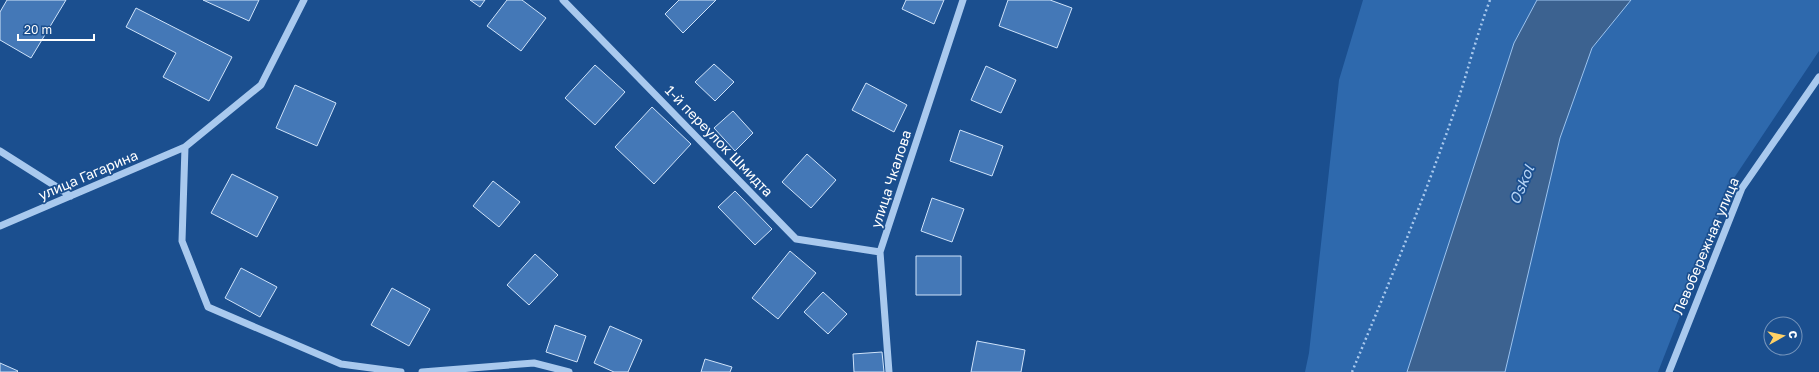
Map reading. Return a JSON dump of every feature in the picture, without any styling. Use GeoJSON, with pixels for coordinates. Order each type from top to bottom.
{"type":"FeatureCollection","features":[{"type":"Feature","properties":{"kind":"street","name":"улица Гагарина"},"geometry":{"type":"LineString","coordinates":[[0,226],[186,148],[261,84],[304,0]]}},
{"type":"Feature","properties":{"kind":"street","name":"1-й переулок Шмидта"},"geometry":{"type":"LineString","coordinates":[[563,0],[796,239],[880,252]]}},
{"type":"Feature","properties":{"kind":"street","name":"улица Чкалова"},"geometry":{"type":"LineString","coordinates":[[889,372],[880,252],[963,0]]}},
{"type":"Feature","properties":{"kind":"street","name":"Левобережная улица"},"geometry":{"type":"LineString","coordinates":[[1669,372],[1742,188],[1819,77]]}},
{"type":"Feature","properties":{"kind":"street"},"geometry":{"type":"LineString","coordinates":[[186,148],[182,241],[208,307],[341,364],[401,372]]}},
{"type":"Feature","properties":{"kind":"street"},"geometry":{"type":"LineString","coordinates":[[0,151],[71,196]]}},
{"type":"Feature","properties":{"kind":"street"},"geometry":{"type":"LineString","coordinates":[[422,372],[534,363],[569,372]]}},
{"type":"Feature","properties":{"kind":"path"},"geometry":{"type":"LineString","coordinates":[[1352,372],[1453,117],[1481,23],[1490,0]]}},
{"type":"Feature","properties":{"kind":"shaded area"},"geometry":{"type":"Polygon","coordinates":[[[1363,0],[1537,0],[1514,43],[1407,372],[1305,372],[1309,353],[1339,80],[1363,0]]]}},
{"type":"Feature","properties":{"kind":"shaded area"},"geometry":{"type":"Polygon","coordinates":[[[1631,0],[1819,0],[1819,51],[1734,178],[1658,372],[1505,372],[1560,138],[1592,48],[1631,0]]]}},
{"type":"Feature","properties":{"kind":"water","name":"Oskol"},"geometry":{"type":"Polygon","coordinates":[[[1537,0],[1631,0],[1592,48],[1560,138],[1505,372],[1407,372],[1514,43],[1537,0]]]}},
{"type":"Feature","properties":{"kind":"building"},"geometry":{"type":"Polygon","coordinates":[[[7,0],[66,0],[31,58],[0,40],[0,12],[7,0]]]}},
{"type":"Feature","properties":{"kind":"building"},"geometry":{"type":"Polygon","coordinates":[[[203,0],[259,0],[249,21],[203,0]]]}},
{"type":"Feature","properties":{"kind":"building"},"geometry":{"type":"Polygon","coordinates":[[[470,0],[485,0],[480,7],[470,0]]]}},
{"type":"Feature","properties":{"kind":"building"},"geometry":{"type":"Polygon","coordinates":[[[507,0],[522,0],[546,18],[521,51],[487,26],[507,0]]]}},
{"type":"Feature","properties":{"kind":"building"},"geometry":{"type":"Polygon","coordinates":[[[679,0],[716,0],[683,33],[665,14],[679,0]]]}},
{"type":"Feature","properties":{"kind":"building"},"geometry":{"type":"Polygon","coordinates":[[[906,0],[944,0],[934,24],[902,9],[906,0]]]}},
{"type":"Feature","properties":{"kind":"building"},"geometry":{"type":"Polygon","coordinates":[[[1008,0],[1050,0],[1072,8],[1057,48],[999,26],[1008,0]]]}},
{"type":"Feature","properties":{"kind":"building"},"geometry":{"type":"Polygon","coordinates":[[[136,8],[232,57],[209,101],[163,77],[176,53],[126,27],[136,8]]]}},
{"type":"Feature","properties":{"kind":"building"},"geometry":{"type":"Polygon","coordinates":[[[714,64],[734,82],[715,101],[695,82],[714,64]]]}},
{"type":"Feature","properties":{"kind":"building"},"geometry":{"type":"Polygon","coordinates":[[[595,65],[625,92],[595,125],[565,98],[595,65]]]}},
{"type":"Feature","properties":{"kind":"building"},"geometry":{"type":"Polygon","coordinates":[[[986,66],[1016,80],[1001,113],[971,100],[986,66]]]}},
{"type":"Feature","properties":{"kind":"building"},"geometry":{"type":"Polygon","coordinates":[[[866,83],[907,105],[894,132],[852,110],[866,83]]]}},
{"type":"Feature","properties":{"kind":"building"},"geometry":{"type":"Polygon","coordinates":[[[295,85],[336,103],[317,146],[276,128],[295,85]]]}},
{"type":"Feature","properties":{"kind":"building"},"geometry":{"type":"Polygon","coordinates":[[[652,107],[691,144],[654,184],[615,147],[652,107]]]}},
{"type":"Feature","properties":{"kind":"building"},"geometry":{"type":"Polygon","coordinates":[[[733,111],[753,133],[735,151],[714,128],[733,111]]]}},
{"type":"Feature","properties":{"kind":"building"},"geometry":{"type":"Polygon","coordinates":[[[960,130],[1003,146],[992,176],[950,161],[960,130]]]}},
{"type":"Feature","properties":{"kind":"building"},"geometry":{"type":"Polygon","coordinates":[[[807,154],[836,180],[811,208],[782,182],[807,154]]]}},
{"type":"Feature","properties":{"kind":"building"},"geometry":{"type":"Polygon","coordinates":[[[232,174],[278,197],[257,237],[211,213],[232,174]]]}},
{"type":"Feature","properties":{"kind":"building"},"geometry":{"type":"Polygon","coordinates":[[[493,181],[520,202],[499,227],[473,206],[493,181]]]}},
{"type":"Feature","properties":{"kind":"building"},"geometry":{"type":"Polygon","coordinates":[[[735,191],[772,229],[755,245],[718,207],[735,191]]]}},
{"type":"Feature","properties":{"kind":"building"},"geometry":{"type":"Polygon","coordinates":[[[932,198],[964,209],[952,242],[921,231],[932,198]]]}},
{"type":"Feature","properties":{"kind":"building"},"geometry":{"type":"Polygon","coordinates":[[[790,251],[816,273],[778,319],[752,298],[790,251]]]}},
{"type":"Feature","properties":{"kind":"building"},"geometry":{"type":"Polygon","coordinates":[[[535,254],[558,275],[529,305],[507,285],[535,254]]]}},
{"type":"Feature","properties":{"kind":"building"},"geometry":{"type":"Polygon","coordinates":[[[916,256],[961,256],[961,295],[916,295],[916,256]]]}},
{"type":"Feature","properties":{"kind":"building"},"geometry":{"type":"Polygon","coordinates":[[[241,268],[277,287],[260,317],[225,298],[241,268]]]}},
{"type":"Feature","properties":{"kind":"building"},"geometry":{"type":"Polygon","coordinates":[[[392,288],[430,309],[409,346],[371,325],[392,288]]]}},
{"type":"Feature","properties":{"kind":"building"},"geometry":{"type":"Polygon","coordinates":[[[823,292],[847,314],[828,334],[804,312],[823,292]]]}},
{"type":"Feature","properties":{"kind":"building"},"geometry":{"type":"Polygon","coordinates":[[[555,325],[586,336],[577,362],[546,352],[555,325]]]}},
{"type":"Feature","properties":{"kind":"building"},"geometry":{"type":"Polygon","coordinates":[[[610,326],[642,340],[628,372],[614,372],[594,363],[610,326]]]}},
{"type":"Feature","properties":{"kind":"building"},"geometry":{"type":"Polygon","coordinates":[[[977,341],[1025,350],[1021,372],[971,372],[977,341]]]}},
{"type":"Feature","properties":{"kind":"building"},"geometry":{"type":"Polygon","coordinates":[[[882,352],[884,372],[854,372],[853,354],[882,352]]]}},
{"type":"Feature","properties":{"kind":"building"},"geometry":{"type":"Polygon","coordinates":[[[705,359],[732,367],[730,372],[701,372],[705,359]]]}},
{"type":"Feature","properties":{"kind":"building"},"geometry":{"type":"Polygon","coordinates":[[[0,363],[18,371],[0,372],[0,363]]]}}]}
